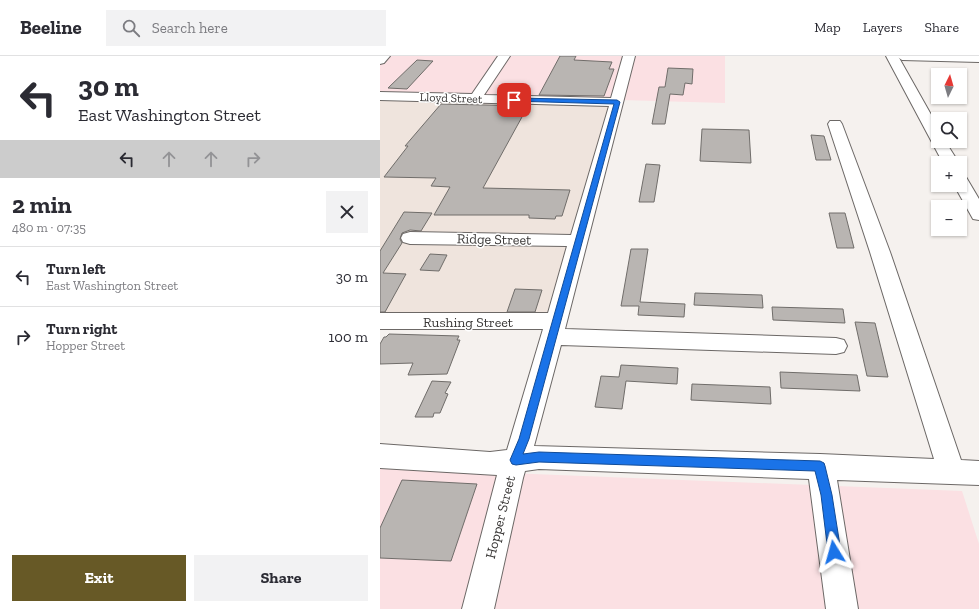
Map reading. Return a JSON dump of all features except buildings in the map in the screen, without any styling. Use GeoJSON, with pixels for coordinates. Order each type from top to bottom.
{"type":"FeatureCollection","features":[{"type":"Feature","properties":{"kind":"street"},"geometry":{"type":"LineString","coordinates":[[380,60],[384,56]]}},
{"type":"Feature","properties":{"kind":"street"},"geometry":{"type":"LineString","coordinates":[[474,99],[504,56]]}},
{"type":"Feature","properties":{"kind":"street","name":"Hopper Street"},"geometry":{"type":"LineString","coordinates":[[478,609],[508,478],[524,439],[629,56]]}},
{"type":"Feature","properties":{"kind":"street"},"geometry":{"type":"LineString","coordinates":[[892,56],[931,128]]}},
{"type":"Feature","properties":{"kind":"street"},"geometry":{"type":"LineString","coordinates":[[902,56],[979,58]]}},
{"type":"Feature","properties":{"kind":"street","name":"Lloyd Street"},"geometry":{"type":"LineString","coordinates":[[380,96],[617,102]]}},
{"type":"Feature","properties":{"kind":"street"},"geometry":{"type":"LineString","coordinates":[[835,124],[880,252],[951,471]]}},
{"type":"Feature","properties":{"kind":"street"},"geometry":{"type":"LineString","coordinates":[[967,192],[979,214]]}},
{"type":"Feature","properties":{"kind":"street","name":"Ridge Street"},"geometry":{"type":"LineString","coordinates":[[410,238],[578,241]]}},
{"type":"Feature","properties":{"kind":"street","name":"Rushing Street"},"geometry":{"type":"LineString","coordinates":[[380,321],[554,329],[836,346]]}},
{"type":"Feature","properties":{"kind":"street"},"geometry":{"type":"LineString","coordinates":[[380,456],[490,464],[539,457],[820,466],[979,473]]}},
{"type":"Feature","properties":{"kind":"street"},"geometry":{"type":"LineString","coordinates":[[820,466],[826,495],[842,609]]}},
{"type":"Feature","properties":{"kind":"shaded area"},"geometry":{"type":"Polygon","coordinates":[[[380,56],[725,56],[725,103],[380,93],[380,56]]]}},
{"type":"Feature","properties":{"kind":"shaded area"},"geometry":{"type":"Polygon","coordinates":[[[380,93],[612,100],[544,328],[380,326],[380,93]]]}},
{"type":"Feature","properties":{"kind":"shaded area"},"geometry":{"type":"Polygon","coordinates":[[[380,468],[962,491],[979,544],[979,609],[380,609],[380,468]]]}},
{"type":"Feature","properties":{"kind":"route"},"geometry":{"type":"LineString","coordinates":[[514,100],[617,102],[525,430],[524,439],[516,460],[539,457],[820,466],[826,495],[834,552]]}}]}
